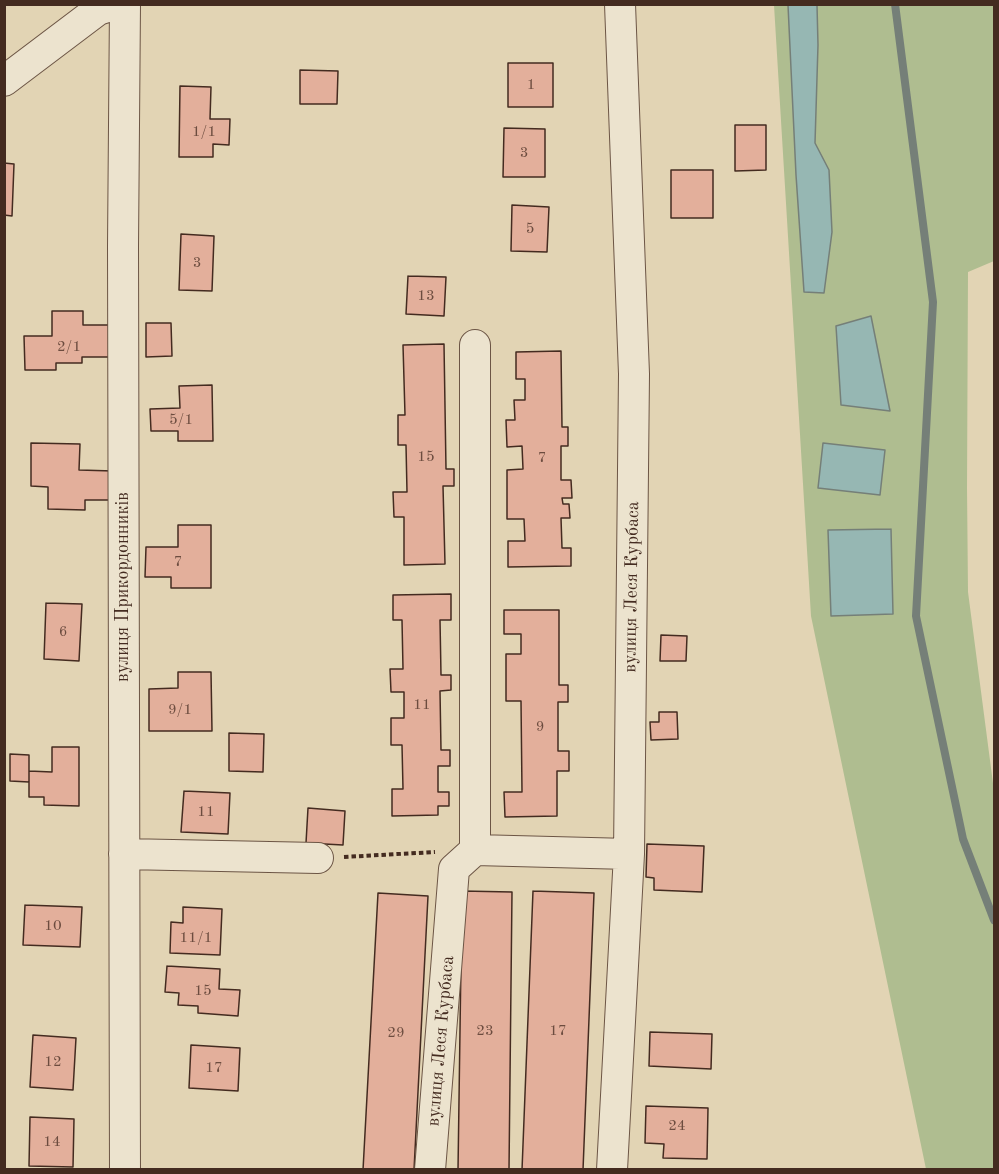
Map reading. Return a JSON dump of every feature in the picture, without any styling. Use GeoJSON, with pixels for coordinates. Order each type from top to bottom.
{"type":"FeatureCollection","features":[{"type":"Feature","properties":{"kind":"street"},"geometry":{"type":"LineString","coordinates":[[4,81],[98,10],[116,4]]}},
{"type":"Feature","properties":{"kind":"street","name":"вулиця Прикордонників"},"geometry":{"type":"LineString","coordinates":[[124,1170],[125,4]]}},
{"type":"Feature","properties":{"kind":"street","name":"вулиця Леся Курбаса"},"geometry":{"type":"LineString","coordinates":[[612,1170],[629,854],[634,374],[620,4]]}},
{"type":"Feature","properties":{"kind":"street"},"geometry":{"type":"LineString","coordinates":[[475,345],[475,850],[629,854]]}},
{"type":"Feature","properties":{"kind":"street","name":"вулиця Леся Курбаса"},"geometry":{"type":"LineString","coordinates":[[430,1170],[454,869],[475,850]]}},
{"type":"Feature","properties":{"kind":"street"},"geometry":{"type":"LineString","coordinates":[[124,854],[318,858]]}},
{"type":"Feature","properties":{"kind":"path"},"geometry":{"type":"LineString","coordinates":[[318,858],[475,850]]}},
{"type":"Feature","properties":{"kind":"green space"},"geometry":{"type":"Polygon","coordinates":[[[774,5],[994,5],[994,261],[968,272],[967,488],[968,592],[994,791],[994,1169],[926,1169],[811,616],[774,5]]]}},
{"type":"Feature","properties":{"kind":"water"},"geometry":{"type":"Polygon","coordinates":[[[788,5],[817,5],[815,143],[829,170],[832,232],[824,293],[804,292],[788,5]]]}},
{"type":"Feature","properties":{"kind":"water"},"geometry":{"type":"Polygon","coordinates":[[[871,316],[890,411],[841,405],[836,326],[871,316]]]}},
{"type":"Feature","properties":{"kind":"water"},"geometry":{"type":"Polygon","coordinates":[[[823,443],[885,450],[880,495],[818,488],[823,443]]]}},
{"type":"Feature","properties":{"kind":"water"},"geometry":{"type":"Polygon","coordinates":[[[891,529],[893,614],[831,616],[828,530],[891,529]]]}},
{"type":"Feature","properties":{"kind":"building"},"geometry":{"type":"Polygon","coordinates":[[[508,63],[553,63],[553,107],[508,107],[508,63]]]}},
{"type":"Feature","properties":{"kind":"building"},"geometry":{"type":"Polygon","coordinates":[[[300,70],[338,71],[337,104],[300,104],[300,70]]]}},
{"type":"Feature","properties":{"kind":"building"},"geometry":{"type":"Polygon","coordinates":[[[180,86],[211,87],[210,119],[230,119],[229,145],[213,144],[213,157],[179,157],[180,86]]]}},
{"type":"Feature","properties":{"kind":"building"},"geometry":{"type":"Polygon","coordinates":[[[735,125],[766,125],[766,170],[735,171],[735,125]]]}},
{"type":"Feature","properties":{"kind":"building"},"geometry":{"type":"Polygon","coordinates":[[[504,128],[545,129],[545,177],[503,177],[504,128]]]}},
{"type":"Feature","properties":{"kind":"building"},"geometry":{"type":"Polygon","coordinates":[[[4,163],[14,164],[12,216],[4,215],[4,163]]]}},
{"type":"Feature","properties":{"kind":"building"},"geometry":{"type":"Polygon","coordinates":[[[671,170],[713,170],[713,218],[671,218],[671,170]]]}},
{"type":"Feature","properties":{"kind":"building"},"geometry":{"type":"Polygon","coordinates":[[[512,205],[549,207],[547,252],[511,251],[512,205]]]}},
{"type":"Feature","properties":{"kind":"building"},"geometry":{"type":"Polygon","coordinates":[[[181,234],[214,236],[212,291],[179,290],[181,234]]]}},
{"type":"Feature","properties":{"kind":"building"},"geometry":{"type":"Polygon","coordinates":[[[408,276],[446,277],[444,316],[406,314],[408,276]]]}},
{"type":"Feature","properties":{"kind":"building"},"geometry":{"type":"Polygon","coordinates":[[[52,311],[83,311],[83,325],[114,325],[114,357],[82,357],[82,363],[56,363],[56,370],[25,370],[24,336],[52,336],[52,311]]]}},
{"type":"Feature","properties":{"kind":"building"},"geometry":{"type":"Polygon","coordinates":[[[146,323],[171,323],[172,356],[146,357],[146,323]]]}},
{"type":"Feature","properties":{"kind":"building"},"geometry":{"type":"Polygon","coordinates":[[[444,344],[446,469],[454,469],[454,486],[443,486],[445,564],[404,565],[404,517],[394,517],[393,492],[407,492],[406,445],[398,445],[398,415],[405,415],[403,345],[444,344]]]}},
{"type":"Feature","properties":{"kind":"building"},"geometry":{"type":"Polygon","coordinates":[[[561,351],[562,427],[568,427],[568,446],[561,446],[561,480],[571,480],[572,498],[562,498],[563,504],[569,504],[570,518],[561,518],[562,548],[571,548],[571,566],[508,567],[508,541],[525,541],[524,519],[507,519],[507,470],[523,469],[522,446],[507,447],[506,420],[515,420],[514,400],[525,400],[525,379],[516,379],[516,352],[561,351]]]}},
{"type":"Feature","properties":{"kind":"building"},"geometry":{"type":"Polygon","coordinates":[[[212,385],[213,441],[178,441],[178,431],[151,431],[150,409],[180,408],[179,386],[212,385]]]}},
{"type":"Feature","properties":{"kind":"building"},"geometry":{"type":"Polygon","coordinates":[[[31,443],[80,444],[79,470],[113,471],[113,500],[85,500],[85,510],[48,509],[48,487],[31,486],[31,443]]]}},
{"type":"Feature","properties":{"kind":"building"},"geometry":{"type":"Polygon","coordinates":[[[178,525],[211,525],[211,588],[171,588],[171,577],[145,577],[146,547],[178,547],[178,525]]]}},
{"type":"Feature","properties":{"kind":"building"},"geometry":{"type":"Polygon","coordinates":[[[451,594],[451,620],[440,620],[441,675],[451,675],[451,690],[440,691],[441,750],[450,750],[450,766],[438,766],[438,792],[449,792],[449,806],[438,806],[438,815],[392,816],[392,789],[403,789],[402,745],[391,745],[391,718],[404,718],[404,692],[391,692],[390,669],[403,669],[402,620],[393,620],[393,595],[451,594]]]}},
{"type":"Feature","properties":{"kind":"building"},"geometry":{"type":"Polygon","coordinates":[[[46,603],[82,604],[79,661],[44,659],[46,603]]]}},
{"type":"Feature","properties":{"kind":"building"},"geometry":{"type":"Polygon","coordinates":[[[504,610],[559,610],[559,685],[568,685],[568,702],[558,702],[558,751],[569,751],[569,771],[557,771],[557,816],[505,817],[504,792],[522,792],[521,701],[506,701],[506,654],[521,654],[521,634],[504,634],[504,610]]]}},
{"type":"Feature","properties":{"kind":"building"},"geometry":{"type":"Polygon","coordinates":[[[661,635],[687,636],[686,661],[660,661],[661,635]]]}},
{"type":"Feature","properties":{"kind":"building"},"geometry":{"type":"Polygon","coordinates":[[[178,672],[211,672],[212,731],[149,731],[149,689],[178,688],[178,672]]]}},
{"type":"Feature","properties":{"kind":"building"},"geometry":{"type":"Polygon","coordinates":[[[659,712],[677,712],[678,739],[651,740],[650,722],[659,722],[659,712]]]}},
{"type":"Feature","properties":{"kind":"building"},"geometry":{"type":"Polygon","coordinates":[[[229,733],[264,734],[263,772],[229,771],[229,733]]]}},
{"type":"Feature","properties":{"kind":"building"},"geometry":{"type":"Polygon","coordinates":[[[52,747],[79,747],[79,806],[44,805],[44,797],[29,797],[29,771],[52,772],[52,747]]]}},
{"type":"Feature","properties":{"kind":"building"},"geometry":{"type":"Polygon","coordinates":[[[10,754],[29,755],[29,782],[10,781],[10,754]]]}},
{"type":"Feature","properties":{"kind":"building"},"geometry":{"type":"Polygon","coordinates":[[[184,791],[230,793],[228,834],[181,832],[184,791]]]}},
{"type":"Feature","properties":{"kind":"building"},"geometry":{"type":"Polygon","coordinates":[[[308,808],[345,811],[343,845],[306,843],[308,808]]]}},
{"type":"Feature","properties":{"kind":"building"},"geometry":{"type":"Polygon","coordinates":[[[647,844],[704,846],[702,892],[654,890],[654,878],[646,877],[647,844]]]}},
{"type":"Feature","properties":{"kind":"building"},"geometry":{"type":"Polygon","coordinates":[[[462,891],[512,892],[509,1170],[458,1170],[462,891]]]}},
{"type":"Feature","properties":{"kind":"building"},"geometry":{"type":"Polygon","coordinates":[[[533,891],[594,893],[583,1170],[522,1170],[533,891]]]}},
{"type":"Feature","properties":{"kind":"building"},"geometry":{"type":"Polygon","coordinates":[[[378,893],[428,896],[414,1170],[363,1170],[378,893]]]}},
{"type":"Feature","properties":{"kind":"building"},"geometry":{"type":"Polygon","coordinates":[[[25,905],[82,907],[80,947],[23,945],[25,905]]]}},
{"type":"Feature","properties":{"kind":"building"},"geometry":{"type":"Polygon","coordinates":[[[183,907],[222,909],[220,955],[170,953],[171,922],[183,923],[183,907]]]}},
{"type":"Feature","properties":{"kind":"building"},"geometry":{"type":"Polygon","coordinates":[[[167,966],[220,969],[219,989],[240,990],[238,1016],[198,1013],[198,1006],[178,1005],[179,993],[165,992],[167,966]]]}},
{"type":"Feature","properties":{"kind":"building"},"geometry":{"type":"Polygon","coordinates":[[[650,1032],[712,1034],[711,1069],[649,1066],[650,1032]]]}},
{"type":"Feature","properties":{"kind":"building"},"geometry":{"type":"Polygon","coordinates":[[[33,1035],[76,1038],[73,1090],[30,1087],[33,1035]]]}},
{"type":"Feature","properties":{"kind":"building"},"geometry":{"type":"Polygon","coordinates":[[[191,1045],[240,1048],[238,1091],[189,1088],[191,1045]]]}},
{"type":"Feature","properties":{"kind":"building"},"geometry":{"type":"Polygon","coordinates":[[[646,1106],[708,1108],[707,1159],[663,1158],[664,1144],[645,1143],[646,1106]]]}},
{"type":"Feature","properties":{"kind":"building"},"geometry":{"type":"Polygon","coordinates":[[[30,1117],[74,1119],[73,1167],[29,1166],[30,1117]]]}},
{"type":"Feature","properties":{"kind":"waterway"},"geometry":{"type":"LineString","coordinates":[[895,4],[933,302],[916,616],[963,839],[994,920]]}}]}
